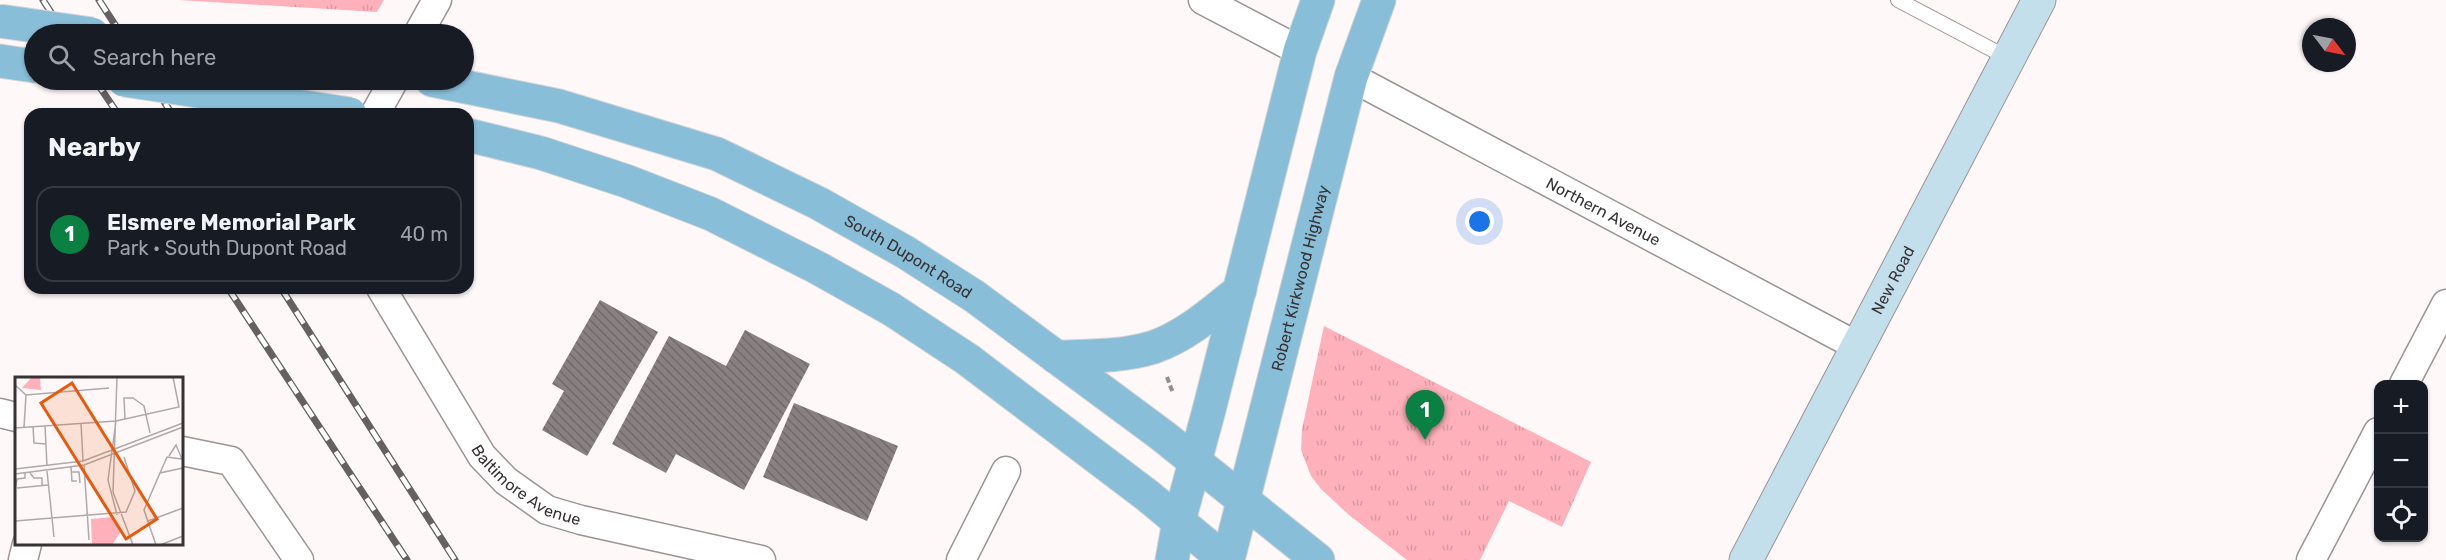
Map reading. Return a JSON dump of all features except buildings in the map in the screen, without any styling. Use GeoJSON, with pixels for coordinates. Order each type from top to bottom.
{"type":"FeatureCollection","features":[{"type":"Feature","properties":{"kind":"main road"},"geometry":{"type":"LineString","coordinates":[[1172,560],[1179,521],[1196,464],[1300,51],[1318,0]]}},
{"type":"Feature","properties":{"kind":"main road","name":"Robert Kirkwood Highway"},"geometry":{"type":"LineString","coordinates":[[1227,560],[1351,77],[1379,0]]}},
{"type":"Feature","properties":{"kind":"main road"},"geometry":{"type":"LineString","coordinates":[[0,21],[24,24]]}},
{"type":"Feature","properties":{"kind":"main road"},"geometry":{"type":"LineString","coordinates":[[0,61],[24,65]]}},
{"type":"Feature","properties":{"kind":"main road","name":"South Dupont Road"},"geometry":{"type":"LineString","coordinates":[[474,89],[559,106],[717,154],[818,203],[905,252],[964,290],[1163,436],[1318,560]]}},
{"type":"Feature","properties":{"kind":"main road"},"geometry":{"type":"LineString","coordinates":[[190,90],[310,108]]}},
{"type":"Feature","properties":{"kind":"main road"},"geometry":{"type":"LineString","coordinates":[[474,136],[541,153],[626,181],[711,214],[818,268],[891,309],[967,359],[1227,560]]}},
{"type":"Feature","properties":{"kind":"main road"},"geometry":{"type":"LineString","coordinates":[[1056,357],[1115,356],[1155,346],[1194,325],[1240,290]]}},
{"type":"Feature","properties":{"kind":"street"},"geometry":{"type":"LineString","coordinates":[[424,24],[437,0]]}},
{"type":"Feature","properties":{"kind":"street"},"geometry":{"type":"LineString","coordinates":[[1203,0],[1300,51]]}},
{"type":"Feature","properties":{"kind":"street","name":"New Road"},"geometry":{"type":"LineString","coordinates":[[1746,560],[2039,0]]}},
{"type":"Feature","properties":{"kind":"street","name":"Northern Avenue"},"geometry":{"type":"LineString","coordinates":[[1351,77],[1857,346]]}},
{"type":"Feature","properties":{"kind":"street"},"geometry":{"type":"LineString","coordinates":[[378,108],[388,90]]}},
{"type":"Feature","properties":{"kind":"street","name":"Baltimore Avenue"},"geometry":{"type":"LineString","coordinates":[[385,294],[482,456],[506,481],[547,510],[581,520],[761,560]]}},
{"type":"Feature","properties":{"kind":"street"},"geometry":{"type":"LineString","coordinates":[[2406,380],[2446,304]]}},
{"type":"Feature","properties":{"kind":"street"},"geometry":{"type":"LineString","coordinates":[[0,413],[15,417]]}},
{"type":"Feature","properties":{"kind":"street"},"geometry":{"type":"LineString","coordinates":[[2311,560],[2378,434]]}},
{"type":"Feature","properties":{"kind":"street"},"geometry":{"type":"LineString","coordinates":[[183,451],[231,461],[299,560]]}},
{"type":"Feature","properties":{"kind":"street"},"geometry":{"type":"LineString","coordinates":[[961,560],[1006,471]]}},
{"type":"Feature","properties":{"kind":"street"},"geometry":{"type":"LineString","coordinates":[[23,560],[27,545]]}},
{"type":"Feature","properties":{"kind":"lane"},"geometry":{"type":"LineString","coordinates":[[1898,0],[2008,58]]}},
{"type":"Feature","properties":{"kind":"green space"},"geometry":{"type":"Polygon","coordinates":[[[179,0],[384,0],[377,12],[179,0]]]}},
{"type":"Feature","properties":{"kind":"green space"},"geometry":{"type":"Polygon","coordinates":[[[1324,326],[1591,462],[1562,527],[1509,501],[1480,560],[1407,560],[1349,515],[1321,489],[1311,476],[1301,450],[1302,429],[1324,326]]]}},
{"type":"Feature","properties":{"kind":"railway"},"geometry":{"type":"LineString","coordinates":[[43,0],[59,24]]}},
{"type":"Feature","properties":{"kind":"railway"},"geometry":{"type":"LineString","coordinates":[[99,0],[115,24]]}},
{"type":"Feature","properties":{"kind":"railway"},"geometry":{"type":"LineString","coordinates":[[102,90],[114,108]]}},
{"type":"Feature","properties":{"kind":"railway"},"geometry":{"type":"LineString","coordinates":[[156,90],[168,108]]}},
{"type":"Feature","properties":{"kind":"railway"},"geometry":{"type":"LineString","coordinates":[[232,294],[407,560]]}},
{"type":"Feature","properties":{"kind":"railway"},"geometry":{"type":"LineString","coordinates":[[285,294],[455,560]]}},
{"type":"Feature","properties":{"kind":"place","name":"Elsmere Memorial Park"},"geometry":{"type":"Point","coordinates":[1425,440]}}]}
